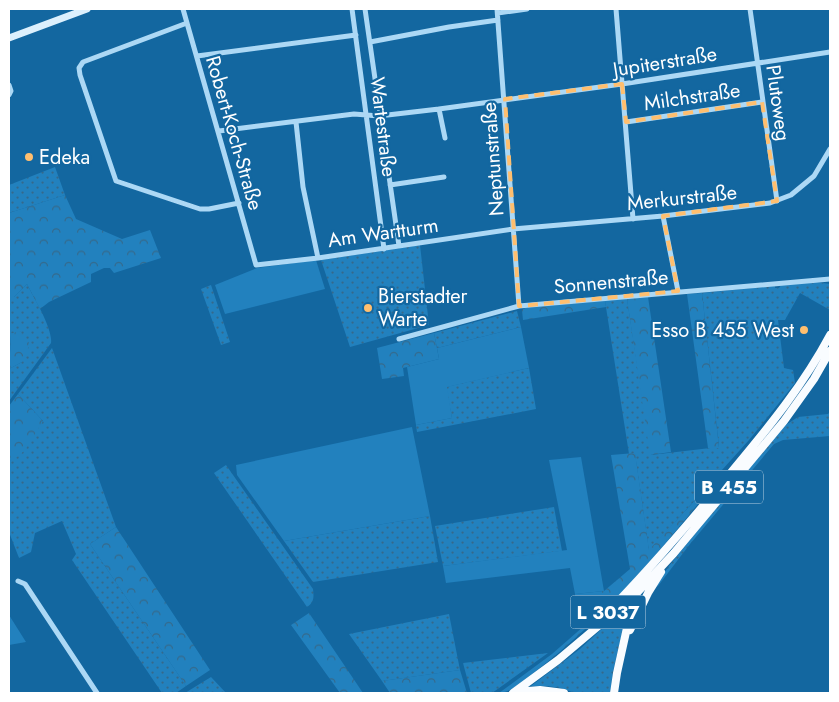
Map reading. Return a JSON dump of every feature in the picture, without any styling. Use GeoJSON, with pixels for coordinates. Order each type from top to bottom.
{"type":"FeatureCollection","features":[{"type":"Feature","properties":{"kind":"main road"},"geometry":{"type":"LineString","coordinates":[[9,38],[87,9]]}},
{"type":"Feature","properties":{"kind":"main road","name":"B 455"},"geometry":{"type":"LineString","coordinates":[[614,693],[634,596],[643,576],[772,424],[808,372],[830,335]]}},
{"type":"Feature","properties":{"kind":"main road","name":"B 455"},"geometry":{"type":"LineString","coordinates":[[623,646],[648,593],[674,554],[784,421],[814,379],[830,351]]}},
{"type":"Feature","properties":{"kind":"main road","name":"L 3037"},"geometry":{"type":"LineString","coordinates":[[513,693],[573,647],[634,596],[674,554]]}},
{"type":"Feature","properties":{"kind":"main road","name":"L 3037"},"geometry":{"type":"LineString","coordinates":[[573,647],[643,576]]}},
{"type":"Feature","properties":{"kind":"main road"},"geometry":{"type":"LineString","coordinates":[[513,693],[540,690],[564,693]]}},
{"type":"Feature","properties":{"kind":"street","name":"Robert-Koch-Straße"},"geometry":{"type":"LineString","coordinates":[[183,9],[256,265]]}},
{"type":"Feature","properties":{"kind":"street","name":"Wartestraße"},"geometry":{"type":"LineString","coordinates":[[352,9],[384,249]]}},
{"type":"Feature","properties":{"kind":"street","name":"Wartestraße"},"geometry":{"type":"LineString","coordinates":[[365,9],[398,246]]}},
{"type":"Feature","properties":{"kind":"street"},"geometry":{"type":"LineString","coordinates":[[498,11],[527,9]]}},
{"type":"Feature","properties":{"kind":"street"},"geometry":{"type":"LineString","coordinates":[[616,9],[633,219]]}},
{"type":"Feature","properties":{"kind":"street","name":"Plutoweg"},"geometry":{"type":"LineString","coordinates":[[750,9],[777,202]]}},
{"type":"Feature","properties":{"kind":"street","name":"Neptunstraße"},"geometry":{"type":"LineString","coordinates":[[498,11],[519,306]]}},
{"type":"Feature","properties":{"kind":"street"},"geometry":{"type":"LineString","coordinates":[[370,42],[498,20]]}},
{"type":"Feature","properties":{"kind":"street"},"geometry":{"type":"LineString","coordinates":[[187,23],[83,62],[79,68],[80,76],[116,181],[200,209],[239,203]]}},
{"type":"Feature","properties":{"kind":"street"},"geometry":{"type":"LineString","coordinates":[[197,56],[356,35]]}},
{"type":"Feature","properties":{"kind":"street","name":"Jupiterstraße"},"geometry":{"type":"LineString","coordinates":[[219,131],[354,114],[379,116],[439,109],[622,84],[830,52]]}},
{"type":"Feature","properties":{"kind":"street"},"geometry":{"type":"LineString","coordinates":[[9,85],[11,90],[9,95]]}},
{"type":"Feature","properties":{"kind":"street","name":"Milchstraße"},"geometry":{"type":"LineString","coordinates":[[626,122],[762,102]]}},
{"type":"Feature","properties":{"kind":"street"},"geometry":{"type":"LineString","coordinates":[[439,109],[444,138]]}},
{"type":"Feature","properties":{"kind":"street"},"geometry":{"type":"LineString","coordinates":[[296,122],[303,187],[318,258]]}},
{"type":"Feature","properties":{"kind":"street","name":"Merkurstraße"},"geometry":{"type":"LineString","coordinates":[[513,229],[663,216],[777,202],[798,190],[814,176],[830,149]]}},
{"type":"Feature","properties":{"kind":"street","name":"Wartestraße"},"geometry":{"type":"LineString","coordinates":[[390,185],[444,177]]}},
{"type":"Feature","properties":{"kind":"street"},"geometry":{"type":"LineString","coordinates":[[663,216],[678,291]]}},
{"type":"Feature","properties":{"kind":"street","name":"Am Wartturm"},"geometry":{"type":"LineString","coordinates":[[256,265],[384,249],[513,229]]}},
{"type":"Feature","properties":{"kind":"street","name":"Sonnenstraße"},"geometry":{"type":"LineString","coordinates":[[399,339],[519,306],[830,279]]}},
{"type":"Feature","properties":{"kind":"street"},"geometry":{"type":"LineString","coordinates":[[18,581],[25,584],[97,693]]}},
{"type":"Feature","properties":{"kind":"highlighted area"},"geometry":{"type":"Polygon","coordinates":[[[622,84],[626,122],[762,102],[777,201],[663,216],[678,291],[519,306],[505,99],[622,84]]]}},
{"type":"Feature","properties":{"kind":"green space"},"geometry":{"type":"Polygon","coordinates":[[[55,167],[65,195],[9,213],[9,185],[55,167]]]}},
{"type":"Feature","properties":{"kind":"green space"},"geometry":{"type":"Polygon","coordinates":[[[65,195],[76,219],[122,239],[150,230],[161,258],[114,273],[110,268],[104,268],[91,274],[91,282],[49,302],[40,309],[27,284],[14,297],[9,297],[9,213],[65,195]]]}},
{"type":"Feature","properties":{"kind":"green space"},"geometry":{"type":"Polygon","coordinates":[[[420,245],[429,325],[350,347],[321,260],[420,245]]]}},
{"type":"Feature","properties":{"kind":"green space"},"geometry":{"type":"Polygon","coordinates":[[[316,260],[325,289],[225,314],[215,285],[257,268],[316,260]]]}},
{"type":"Feature","properties":{"kind":"green space"},"geometry":{"type":"Polygon","coordinates":[[[815,282],[830,284],[830,310],[800,293],[785,320],[778,320],[784,368],[793,370],[795,383],[749,440],[649,551],[635,454],[629,454],[605,301],[627,299],[651,455],[719,447],[702,293],[775,286],[775,288],[779,288],[781,285],[815,282]]]}},
{"type":"Feature","properties":{"kind":"green space"},"geometry":{"type":"Polygon","coordinates":[[[27,284],[46,322],[51,343],[9,401],[9,369],[22,362],[10,334],[11,353],[9,353],[9,297],[14,297],[27,284]]]}},
{"type":"Feature","properties":{"kind":"green space"},"geometry":{"type":"Polygon","coordinates":[[[211,285],[230,342],[221,345],[201,289],[211,285]]]}},
{"type":"Feature","properties":{"kind":"green space"},"geometry":{"type":"Polygon","coordinates":[[[702,293],[719,448],[708,448],[687,294],[702,293]]]}},
{"type":"Feature","properties":{"kind":"green space"},"geometry":{"type":"Polygon","coordinates":[[[648,297],[671,452],[650,455],[627,299],[648,297]]]}},
{"type":"Feature","properties":{"kind":"green space"},"geometry":{"type":"Polygon","coordinates":[[[605,301],[606,307],[523,320],[522,310],[525,308],[605,301]]]}},
{"type":"Feature","properties":{"kind":"green space"},"geometry":{"type":"Polygon","coordinates":[[[517,311],[521,327],[437,348],[434,333],[517,311]]]}},
{"type":"Feature","properties":{"kind":"green space"},"geometry":{"type":"Polygon","coordinates":[[[521,327],[529,368],[447,387],[452,418],[416,425],[407,367],[439,359],[437,348],[521,327]]]}},
{"type":"Feature","properties":{"kind":"green space"},"geometry":{"type":"Polygon","coordinates":[[[20,331],[30,344],[22,362],[9,369],[9,353],[11,353],[10,334],[20,331]]]}},
{"type":"Feature","properties":{"kind":"green space"},"geometry":{"type":"Polygon","coordinates":[[[434,333],[439,359],[403,368],[404,376],[382,379],[377,348],[434,333]]]}},
{"type":"Feature","properties":{"kind":"green space"},"geometry":{"type":"Polygon","coordinates":[[[52,348],[116,527],[90,544],[186,686],[176,693],[162,693],[72,560],[76,554],[62,521],[35,533],[31,552],[19,558],[9,532],[9,458],[11,461],[43,421],[18,394],[52,348]]]}},
{"type":"Feature","properties":{"kind":"green space"},"geometry":{"type":"Polygon","coordinates":[[[529,368],[536,409],[417,432],[416,425],[452,418],[446,387],[529,368]]]}},
{"type":"Feature","properties":{"kind":"green space"},"geometry":{"type":"Polygon","coordinates":[[[18,394],[43,421],[25,450],[11,462],[9,458],[9,406],[18,394]]]}},
{"type":"Feature","properties":{"kind":"green space"},"geometry":{"type":"Polygon","coordinates":[[[830,412],[830,436],[783,440],[774,444],[690,544],[658,586],[654,588],[669,566],[781,428],[798,417],[828,414],[830,412]]]}},
{"type":"Feature","properties":{"kind":"green space"},"geometry":{"type":"Polygon","coordinates":[[[412,427],[430,516],[284,541],[237,475],[236,465],[412,427]]]}},
{"type":"Feature","properties":{"kind":"green space"},"geometry":{"type":"Polygon","coordinates":[[[635,453],[649,550],[723,470],[723,473],[656,554],[608,607],[556,655],[514,687],[499,693],[552,654],[584,626],[580,620],[575,594],[604,591],[630,569],[611,455],[635,453]]]}},
{"type":"Feature","properties":{"kind":"green space"},"geometry":{"type":"Polygon","coordinates":[[[581,457],[604,591],[575,594],[570,568],[446,583],[443,566],[567,550],[549,460],[581,457]]]}},
{"type":"Feature","properties":{"kind":"green space"},"geometry":{"type":"Polygon","coordinates":[[[226,465],[313,589],[313,600],[307,607],[214,473],[226,465]]]}},
{"type":"Feature","properties":{"kind":"green space"},"geometry":{"type":"Polygon","coordinates":[[[554,507],[562,551],[443,566],[435,526],[554,507]]]}},
{"type":"Feature","properties":{"kind":"green space"},"geometry":{"type":"Polygon","coordinates":[[[430,516],[438,562],[313,582],[284,541],[430,516]]]}},
{"type":"Feature","properties":{"kind":"green space"},"geometry":{"type":"Polygon","coordinates":[[[116,527],[210,670],[186,686],[90,544],[116,527]]]}},
{"type":"Feature","properties":{"kind":"green space"},"geometry":{"type":"Polygon","coordinates":[[[629,604],[613,671],[610,693],[575,693],[561,688],[531,686],[580,649],[629,604]]]}},
{"type":"Feature","properties":{"kind":"green space"},"geometry":{"type":"Polygon","coordinates":[[[309,613],[363,693],[340,693],[291,625],[309,613]]]}},
{"type":"Feature","properties":{"kind":"green space"},"geometry":{"type":"Polygon","coordinates":[[[449,614],[460,670],[382,681],[349,634],[449,614]]]}},
{"type":"Feature","properties":{"kind":"green space"},"geometry":{"type":"Polygon","coordinates":[[[9,615],[26,642],[9,645],[9,615]]]}},
{"type":"Feature","properties":{"kind":"green space"},"geometry":{"type":"Polygon","coordinates":[[[548,653],[492,693],[471,693],[463,663],[548,653]]]}},
{"type":"Feature","properties":{"kind":"green space"},"geometry":{"type":"Polygon","coordinates":[[[460,670],[467,693],[390,693],[382,681],[460,670]]]}},
{"type":"Feature","properties":{"kind":"green space"},"geometry":{"type":"Polygon","coordinates":[[[211,677],[226,693],[185,693],[211,677]]]}},
{"type":"Feature","properties":{"kind":"place","name":"Edeka"},"geometry":{"type":"Point","coordinates":[29,157]}},
{"type":"Feature","properties":{"kind":"place","name":"Bierstadter Warte"},"geometry":{"type":"Point","coordinates":[368,308]}},
{"type":"Feature","properties":{"kind":"place","name":"Esso B 455 West"},"geometry":{"type":"Point","coordinates":[804,330]}}]}
